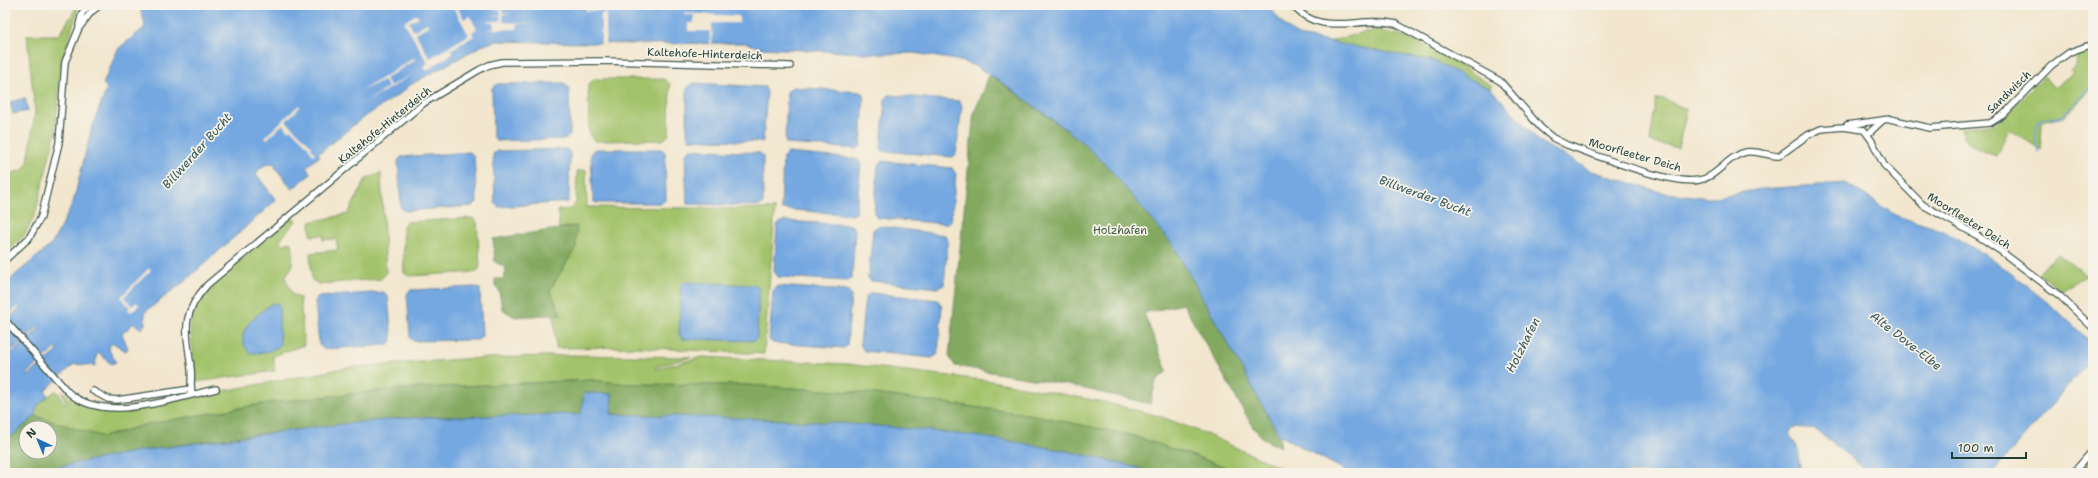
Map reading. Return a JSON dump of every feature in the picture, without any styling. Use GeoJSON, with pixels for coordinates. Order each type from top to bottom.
{"type":"FeatureCollection","features":[{"type":"Feature","properties":{"kind":"street"},"geometry":{"type":"LineString","coordinates":[[79,28],[79,18],[89,5]]}},
{"type":"Feature","properties":{"kind":"street"},"geometry":{"type":"LineString","coordinates":[[5,260],[29,238],[41,217],[59,143],[65,62],[79,28],[91,12],[100,5]]}},
{"type":"Feature","properties":{"kind":"street","name":"Moorfleeter Deich"},"geometry":{"type":"LineString","coordinates":[[1292,5],[1305,17],[1323,23],[1338,24],[1378,21],[1396,24],[1500,82],[1536,123],[1553,138],[1574,148],[1664,177],[1698,181],[1711,175],[1742,153],[1753,151],[1779,156],[1816,131],[1843,127],[1859,128],[1868,134],[1884,165],[1918,202],[2002,252],[2060,296],[2093,328]]}},
{"type":"Feature","properties":{"kind":"street","name":"Sandwisch"},"geometry":{"type":"LineString","coordinates":[[1843,127],[1851,124],[1884,120],[1901,120],[1930,128],[1990,123],[2003,115],[2052,65],[2070,52],[2093,44]]}},
{"type":"Feature","properties":{"kind":"street","name":"Kaltehofe-Hinterdeich"},"geometry":{"type":"LineString","coordinates":[[191,391],[192,380],[186,320],[192,306],[207,285],[424,103],[478,70],[489,65],[502,62],[605,61],[790,66]]}},
{"type":"Feature","properties":{"kind":"street"},"geometry":{"type":"LineString","coordinates":[[1868,134],[1884,120]]}},
{"type":"Feature","properties":{"kind":"street"},"geometry":{"type":"LineString","coordinates":[[5,320],[77,400],[90,405],[101,408],[118,408],[152,403],[191,391]]}},
{"type":"Feature","properties":{"kind":"street"},"geometry":{"type":"LineString","coordinates":[[93,390],[108,400],[118,400],[216,389]]}},
{"type":"Feature","properties":{"kind":"street"},"geometry":{"type":"LineString","coordinates":[[2073,473],[2093,450]]}},
{"type":"Feature","properties":{"kind":"green space"},"geometry":{"type":"Polygon","coordinates":[[[76,8],[78,9],[61,64],[55,135],[35,214],[25,235],[5,254],[5,175],[23,170],[28,162],[35,112],[27,35],[59,35],[76,8]]]}},
{"type":"Feature","properties":{"kind":"green space"},"geometry":{"type":"Polygon","coordinates":[[[1380,31],[1410,39],[1438,52],[1491,85],[1491,89],[1433,61],[1328,42],[1364,32],[1380,31]]]}},
{"type":"Feature","properties":{"kind":"green space"},"geometry":{"type":"Polygon","coordinates":[[[2089,47],[2093,50],[2093,84],[2090,91],[2063,117],[2042,122],[2041,150],[2009,129],[1996,156],[1984,152],[1966,139],[1961,128],[1997,123],[2044,76],[2054,88],[2073,73],[2071,71],[2076,67],[2077,52],[2089,47]]]}},
{"type":"Feature","properties":{"kind":"green space","name":"Holzhafen"},"geometry":{"type":"Polygon","coordinates":[[[989,74],[1080,140],[1109,168],[1173,245],[1279,435],[1281,447],[1266,441],[1254,429],[1183,304],[1144,313],[1167,371],[1156,381],[1150,404],[1068,385],[955,366],[949,356],[974,112],[984,90],[989,74]]]}},
{"type":"Feature","properties":{"kind":"green space"},"geometry":{"type":"Polygon","coordinates":[[[594,79],[664,79],[670,84],[669,135],[663,140],[594,141],[589,134],[588,85],[594,79]]]}},
{"type":"Feature","properties":{"kind":"green space"},"geometry":{"type":"Polygon","coordinates":[[[1656,99],[1665,99],[1687,110],[1678,148],[1650,142],[1656,99]]]}},
{"type":"Feature","properties":{"kind":"green space"},"geometry":{"type":"Polygon","coordinates":[[[586,170],[587,207],[775,209],[764,354],[636,347],[556,348],[554,316],[561,315],[550,290],[576,247],[576,226],[559,228],[558,210],[570,209],[576,203],[577,171],[586,170]]]}},
{"type":"Feature","properties":{"kind":"green space"},"geometry":{"type":"Polygon","coordinates":[[[381,173],[386,274],[381,279],[319,284],[312,280],[310,253],[338,250],[336,239],[323,240],[323,235],[311,236],[310,222],[348,214],[366,179],[381,173]]]}},
{"type":"Feature","properties":{"kind":"green space"},"geometry":{"type":"Polygon","coordinates":[[[293,217],[296,221],[280,240],[282,245],[290,242],[293,246],[292,267],[285,277],[292,294],[300,298],[304,345],[273,356],[275,371],[196,382],[190,325],[195,306],[207,287],[293,217]]]}},
{"type":"Feature","properties":{"kind":"green space"},"geometry":{"type":"Polygon","coordinates":[[[472,218],[477,222],[480,266],[477,272],[409,276],[404,273],[403,226],[406,222],[472,218]]]}},
{"type":"Feature","properties":{"kind":"green space"},"geometry":{"type":"Polygon","coordinates":[[[577,226],[576,247],[550,290],[561,314],[515,317],[502,309],[499,290],[495,287],[495,279],[503,279],[506,272],[505,267],[495,262],[493,239],[577,226]]]}},
{"type":"Feature","properties":{"kind":"green space"},"geometry":{"type":"Polygon","coordinates":[[[2058,253],[2086,275],[2062,291],[2038,273],[2058,253]]]}},
{"type":"Feature","properties":{"kind":"green space"},"geometry":{"type":"Polygon","coordinates":[[[571,355],[691,357],[655,367],[656,369],[702,357],[847,364],[992,381],[1104,402],[1159,416],[1204,433],[1292,473],[1243,473],[1134,436],[1034,415],[867,393],[747,385],[627,384],[592,380],[399,389],[273,402],[144,425],[103,437],[58,423],[58,420],[48,420],[35,416],[37,406],[55,391],[58,392],[64,404],[66,403],[62,391],[76,402],[92,409],[117,411],[351,367],[461,359],[571,355]]]}},
{"type":"Feature","properties":{"kind":"green space"},"geometry":{"type":"Polygon","coordinates":[[[592,380],[627,384],[747,385],[867,393],[1034,415],[1134,436],[1243,473],[1156,473],[1064,450],[790,420],[611,414],[612,394],[584,393],[581,414],[405,418],[241,436],[139,451],[25,473],[5,473],[5,442],[18,431],[18,460],[58,460],[58,423],[103,437],[144,425],[273,402],[399,389],[592,380]]]}},
{"type":"Feature","properties":{"kind":"green space"},"geometry":{"type":"Polygon","coordinates":[[[35,416],[48,420],[30,420],[35,416]]]}},
{"type":"Feature","properties":{"kind":"green space"},"geometry":{"type":"Polygon","coordinates":[[[2093,455],[2093,473],[2077,473],[2093,455]]]}},
{"type":"Feature","properties":{"kind":"water"},"geometry":{"type":"Polygon","coordinates":[[[139,5],[1268,5],[1283,24],[1298,36],[1433,61],[1491,89],[1540,142],[1592,171],[1660,192],[1709,198],[1761,189],[1846,183],[1897,216],[1942,230],[1994,260],[2057,310],[2086,338],[2091,351],[2089,362],[1992,473],[1870,473],[1816,430],[1797,427],[1793,428],[1790,435],[1799,450],[1799,462],[1802,473],[1350,473],[1279,435],[1173,245],[1109,168],[1080,140],[1021,96],[975,66],[956,60],[914,53],[883,54],[762,48],[746,43],[633,44],[496,41],[481,46],[410,85],[401,93],[360,120],[318,154],[320,156],[306,167],[311,174],[292,189],[275,167],[275,163],[261,167],[256,174],[276,200],[185,281],[145,312],[145,325],[141,329],[134,323],[122,334],[128,348],[126,351],[113,343],[109,346],[109,350],[116,362],[111,364],[99,353],[97,354],[95,366],[74,364],[45,391],[48,396],[37,406],[35,416],[30,420],[18,420],[18,431],[5,442],[5,322],[20,308],[18,306],[5,318],[5,287],[14,276],[52,244],[73,203],[92,127],[107,88],[103,84],[118,49],[144,28],[145,24],[139,5]],[[38,327],[8,353],[9,355],[39,329],[38,327]],[[56,348],[26,374],[28,376],[58,351],[56,348]]]}},
{"type":"Feature","properties":{"kind":"water"},"geometry":{"type":"Polygon","coordinates":[[[564,83],[569,88],[570,135],[566,139],[496,141],[493,136],[492,88],[497,84],[564,83]]]}},
{"type":"Feature","properties":{"kind":"water"},"geometry":{"type":"Polygon","coordinates":[[[694,83],[765,87],[767,92],[763,141],[689,139],[687,134],[687,88],[694,83]]]}},
{"type":"Feature","properties":{"kind":"water"},"geometry":{"type":"Polygon","coordinates":[[[792,87],[861,92],[864,94],[861,146],[857,149],[788,144],[785,142],[787,92],[792,87]]]}},
{"type":"Feature","properties":{"kind":"water"},"geometry":{"type":"Polygon","coordinates":[[[889,95],[959,101],[962,106],[956,154],[953,157],[883,151],[881,148],[885,99],[889,95]]]}},
{"type":"Feature","properties":{"kind":"water"},"geometry":{"type":"Polygon","coordinates":[[[25,98],[28,111],[13,114],[10,102],[25,98]]]}},
{"type":"Feature","properties":{"kind":"water"},"geometry":{"type":"Polygon","coordinates":[[[567,149],[570,153],[568,202],[498,207],[495,203],[493,154],[497,151],[567,149]]]}},
{"type":"Feature","properties":{"kind":"water"},"geometry":{"type":"Polygon","coordinates":[[[596,149],[662,149],[665,152],[666,199],[662,203],[597,203],[593,201],[591,154],[592,151],[596,149]]]}},
{"type":"Feature","properties":{"kind":"water"},"geometry":{"type":"Polygon","coordinates":[[[690,149],[760,153],[763,156],[763,204],[759,206],[687,204],[685,154],[690,149]]]}},
{"type":"Feature","properties":{"kind":"water"},"geometry":{"type":"Polygon","coordinates":[[[470,152],[474,156],[477,202],[473,206],[405,211],[401,208],[398,161],[401,157],[470,152]]]}},
{"type":"Feature","properties":{"kind":"water"},"geometry":{"type":"Polygon","coordinates":[[[787,153],[857,159],[861,163],[856,213],[853,215],[781,209],[783,157],[787,153]]]}},
{"type":"Feature","properties":{"kind":"water"},"geometry":{"type":"Polygon","coordinates":[[[882,161],[952,168],[956,174],[951,220],[947,224],[877,218],[874,213],[878,165],[882,161]]]}},
{"type":"Feature","properties":{"kind":"water"},"geometry":{"type":"Polygon","coordinates":[[[783,221],[851,225],[855,230],[852,277],[848,281],[778,277],[774,271],[777,225],[783,221]]]}},
{"type":"Feature","properties":{"kind":"water"},"geometry":{"type":"Polygon","coordinates":[[[878,226],[945,235],[948,240],[944,285],[937,288],[871,281],[868,278],[873,230],[878,226]]]}},
{"type":"Feature","properties":{"kind":"water"},"geometry":{"type":"Polygon","coordinates":[[[684,282],[756,285],[759,289],[757,338],[754,341],[682,339],[679,334],[681,285],[684,282]]]}},
{"type":"Feature","properties":{"kind":"water"},"geometry":{"type":"Polygon","coordinates":[[[777,286],[848,291],[851,296],[847,345],[844,348],[773,343],[769,340],[773,291],[777,286]]]}},
{"type":"Feature","properties":{"kind":"water"},"geometry":{"type":"Polygon","coordinates":[[[475,287],[480,289],[482,336],[478,340],[413,341],[410,337],[407,294],[410,290],[475,287]]]}},
{"type":"Feature","properties":{"kind":"water"},"geometry":{"type":"Polygon","coordinates":[[[384,292],[388,296],[392,341],[388,345],[324,349],[319,345],[315,301],[318,297],[384,292]]]}},
{"type":"Feature","properties":{"kind":"water"},"geometry":{"type":"Polygon","coordinates":[[[871,293],[938,300],[942,307],[938,354],[932,358],[864,351],[860,344],[865,298],[871,293]]]}},
{"type":"Feature","properties":{"kind":"water"},"geometry":{"type":"Polygon","coordinates":[[[277,303],[279,306],[280,345],[273,350],[266,352],[250,353],[245,346],[243,339],[247,326],[271,304],[277,303]]]}},
{"type":"Feature","properties":{"kind":"water"},"geometry":{"type":"Polygon","coordinates":[[[584,393],[612,394],[611,414],[817,422],[954,434],[1022,443],[1090,456],[1156,473],[25,473],[139,451],[324,426],[405,418],[581,414],[584,393]]]}},
{"type":"Feature","properties":{"kind":"pier"},"geometry":{"type":"Polygon","coordinates":[[[452,5],[456,5],[464,19],[470,16],[477,29],[472,32],[474,36],[452,49],[450,48],[453,53],[426,71],[424,66],[428,63],[404,22],[417,14],[419,17],[409,22],[413,31],[427,23],[428,26],[415,33],[430,58],[469,35],[452,5]]]}},
{"type":"Feature","properties":{"kind":"pier"},"geometry":{"type":"Polygon","coordinates":[[[501,5],[512,6],[503,7],[503,13],[514,13],[503,14],[503,22],[533,24],[517,24],[517,29],[487,29],[494,28],[494,23],[487,21],[501,21],[501,16],[491,15],[501,15],[501,10],[491,9],[500,9],[501,5]]]}},
{"type":"Feature","properties":{"kind":"pier"},"geometry":{"type":"Polygon","coordinates":[[[605,5],[606,45],[601,45],[601,14],[605,13],[605,10],[586,11],[586,9],[604,8],[605,5]]]}},
{"type":"Feature","properties":{"kind":"pier"},"geometry":{"type":"Polygon","coordinates":[[[684,13],[739,16],[739,23],[712,23],[712,45],[710,45],[710,31],[688,31],[688,23],[694,23],[694,15],[684,15],[684,13]]]}},
{"type":"Feature","properties":{"kind":"pier"},"geometry":{"type":"Polygon","coordinates":[[[414,58],[415,60],[385,79],[390,86],[418,71],[365,103],[388,87],[383,80],[358,93],[414,58]]]}},
{"type":"Feature","properties":{"kind":"pier"},"geometry":{"type":"Polygon","coordinates":[[[299,105],[300,107],[286,121],[312,146],[311,148],[315,153],[313,155],[307,145],[291,129],[289,131],[283,124],[267,139],[265,137],[299,105]]]}},
{"type":"Feature","properties":{"kind":"pier"},"geometry":{"type":"Polygon","coordinates":[[[149,268],[151,270],[124,297],[132,306],[137,302],[139,305],[131,312],[128,309],[130,307],[121,297],[149,268]]]}},
{"type":"Feature","properties":{"kind":"waterway"},"geometry":{"type":"LineString","coordinates":[[2038,153],[2035,133],[2037,124],[2043,119],[2061,116],[2088,90],[2093,81],[2093,63]]}},
{"type":"Feature","properties":{"kind":"water label","name":"Billwerder Bucht"},"geometry":{"type":"Point","coordinates":[197,151]}},
{"type":"Feature","properties":{"kind":"water label","name":"Billwerder Bucht"},"geometry":{"type":"Point","coordinates":[1425,196]}},
{"type":"Feature","properties":{"kind":"water label","name":"Alte Dove-Elbe"},"geometry":{"type":"Point","coordinates":[1906,341]}}]}
